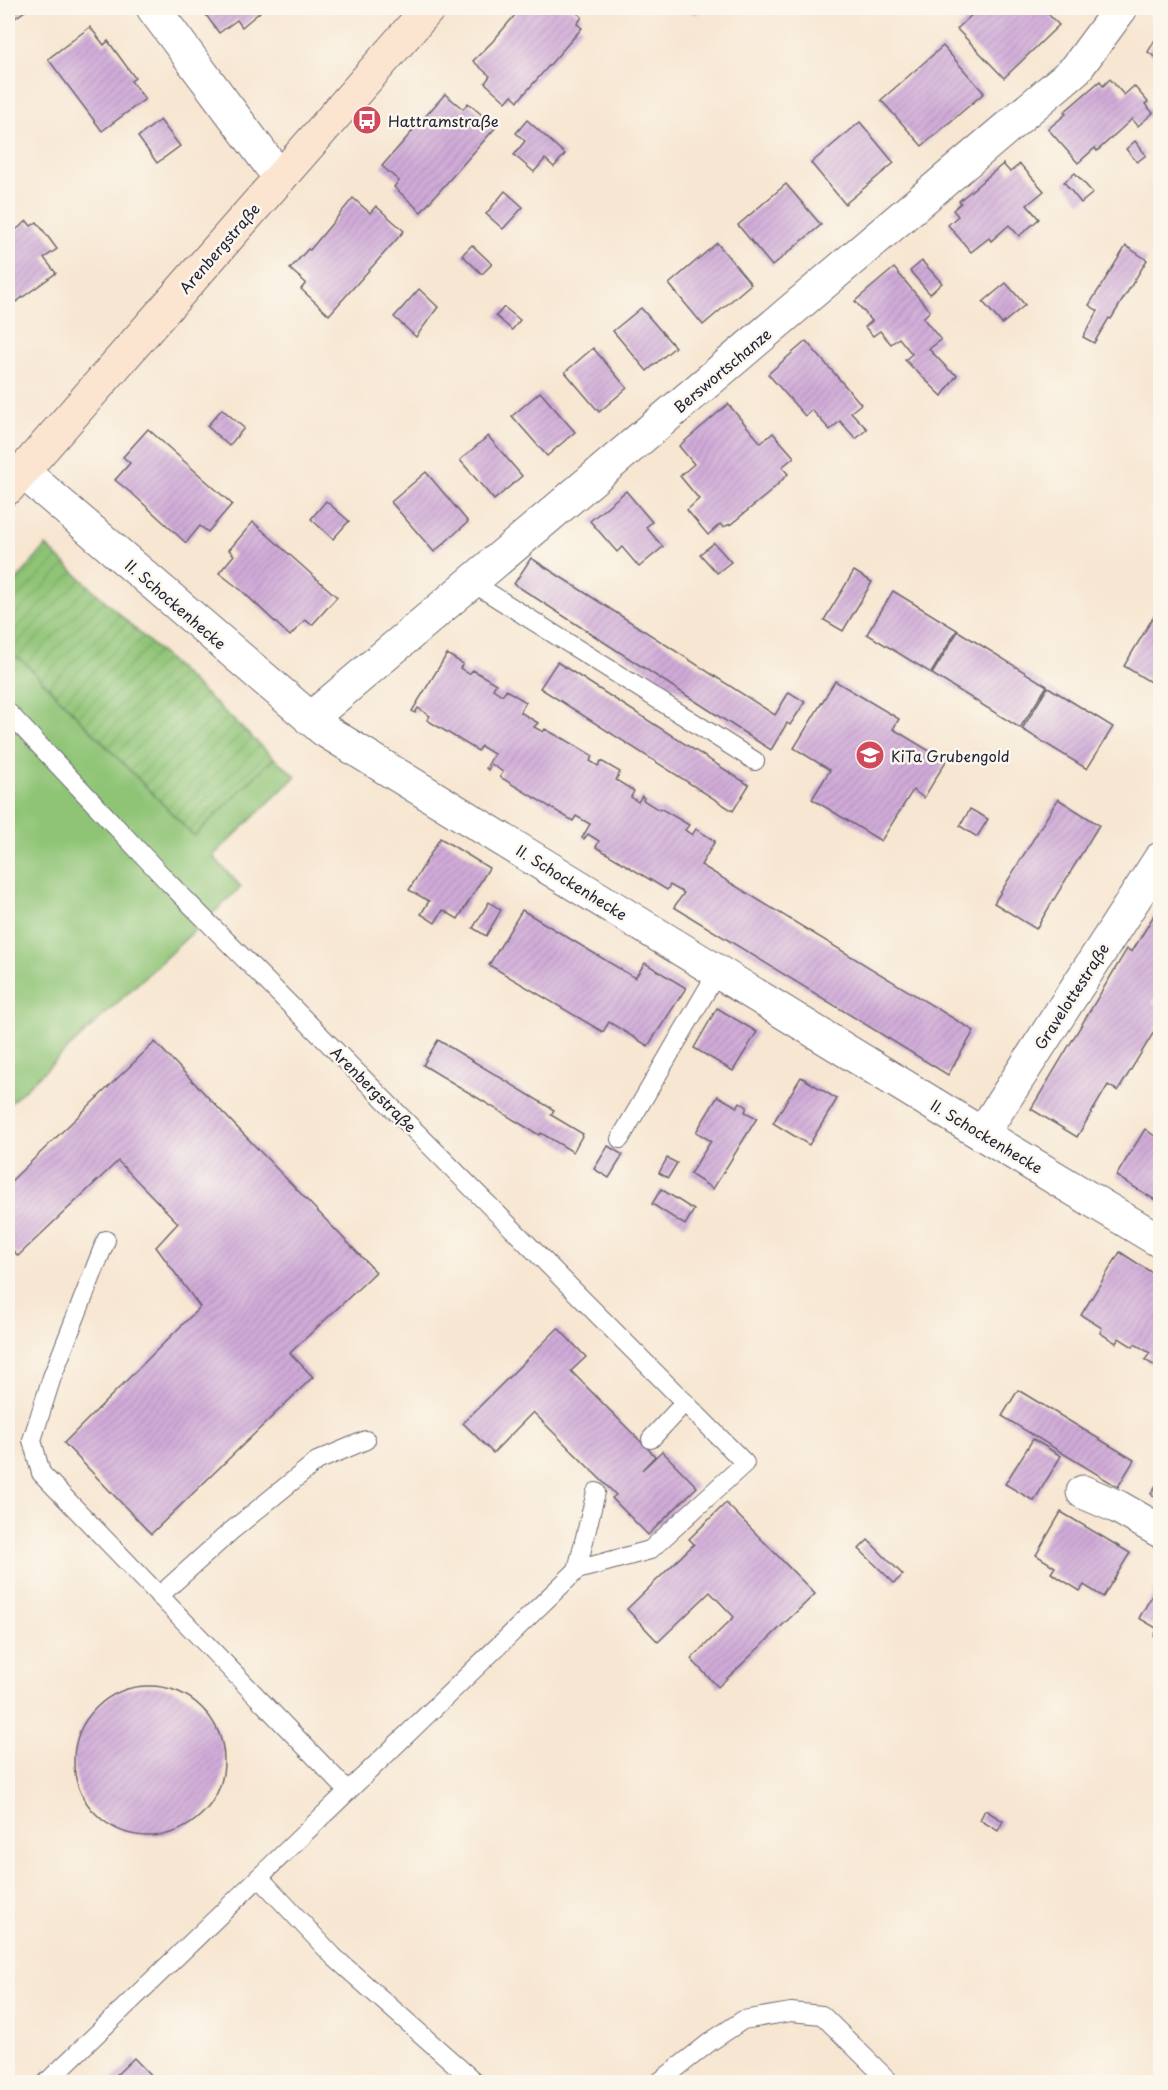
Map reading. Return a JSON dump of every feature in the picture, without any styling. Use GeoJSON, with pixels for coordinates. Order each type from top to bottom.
{"type":"FeatureCollection","features":[{"type":"Feature","properties":{"kind":"main road","name":"Arenbergstraße"},"geometry":{"type":"LineString","coordinates":[[15,479],[429,8]]}},
{"type":"Feature","properties":{"kind":"street"},"geometry":{"type":"LineString","coordinates":[[153,8],[280,178]]}},
{"type":"Feature","properties":{"kind":"street","name":"Berswortschanze"},"geometry":{"type":"LineString","coordinates":[[310,719],[1076,69],[1121,8]]}},
{"type":"Feature","properties":{"kind":"street","name":"II. Schockenhecke"},"geometry":{"type":"LineString","coordinates":[[15,479],[310,719],[334,736],[982,1134],[1161,1241]]}},
{"type":"Feature","properties":{"kind":"street","name":"Gravelottestraße"},"geometry":{"type":"LineString","coordinates":[[982,1134],[1161,859]]}},
{"type":"Feature","properties":{"kind":"street"},"geometry":{"type":"LineString","coordinates":[[1083,1492],[1118,1507],[1161,1531]]}},
{"type":"Feature","properties":{"kind":"lane"},"geometry":{"type":"LineString","coordinates":[[475,580],[482,588],[755,761]]}},
{"type":"Feature","properties":{"kind":"lane","name":"Arenbergstraße"},"geometry":{"type":"LineString","coordinates":[[8,712],[168,884],[745,1463],[650,1550],[577,1570]]}},
{"type":"Feature","properties":{"kind":"lane"},"geometry":{"type":"LineString","coordinates":[[620,1139],[718,971]]}},
{"type":"Feature","properties":{"kind":"lane"},"geometry":{"type":"LineString","coordinates":[[106,1240],[52,1377],[32,1440],[41,1473],[348,1791]]}},
{"type":"Feature","properties":{"kind":"lane"},"geometry":{"type":"LineString","coordinates":[[651,1439],[685,1402]]}},
{"type":"Feature","properties":{"kind":"lane"},"geometry":{"type":"LineString","coordinates":[[159,1596],[230,1532],[317,1461],[366,1440]]}},
{"type":"Feature","properties":{"kind":"lane"},"geometry":{"type":"LineString","coordinates":[[47,2082],[577,1570],[596,1492]]}},
{"type":"Feature","properties":{"kind":"lane"},"geometry":{"type":"LineString","coordinates":[[259,1877],[334,1957],[475,2082]]}},
{"type":"Feature","properties":{"kind":"lane"},"geometry":{"type":"LineString","coordinates":[[659,2082],[742,2020],[791,2012],[822,2015],[890,2082]]}},
{"type":"Feature","properties":{"kind":"green space"},"geometry":{"type":"Polygon","coordinates":[[[46,546],[274,758],[194,836],[26,664],[8,650],[8,590],[46,546]]]}},
{"type":"Feature","properties":{"kind":"green space"},"geometry":{"type":"Polygon","coordinates":[[[8,650],[26,664],[194,836],[274,758],[296,776],[213,856],[241,887],[8,1105],[8,650]]]}},
{"type":"Feature","properties":{"kind":"building"},"geometry":{"type":"Polygon","coordinates":[[[8,8],[29,8],[8,23],[8,8]]]}},
{"type":"Feature","properties":{"kind":"building"},"geometry":{"type":"Polygon","coordinates":[[[201,8],[257,8],[260,12],[242,27],[237,20],[219,33],[201,8]]]}},
{"type":"Feature","properties":{"kind":"building"},"geometry":{"type":"Polygon","coordinates":[[[521,8],[571,8],[582,17],[577,24],[582,28],[518,101],[512,95],[506,102],[485,83],[490,76],[473,61],[521,8]]]}},
{"type":"Feature","properties":{"kind":"building"},"geometry":{"type":"Polygon","coordinates":[[[687,8],[702,8],[695,15],[687,8]]]}},
{"type":"Feature","properties":{"kind":"building"},"geometry":{"type":"Polygon","coordinates":[[[979,8],[1042,8],[1059,25],[1004,78],[957,29],[979,8]]]}},
{"type":"Feature","properties":{"kind":"building"},"geometry":{"type":"Polygon","coordinates":[[[90,27],[104,45],[108,41],[135,78],[131,81],[145,99],[102,131],[48,59],[90,27]]]}},
{"type":"Feature","properties":{"kind":"building"},"geometry":{"type":"Polygon","coordinates":[[[1160,31],[1160,60],[1148,52],[1160,31]]]}},
{"type":"Feature","properties":{"kind":"building"},"geometry":{"type":"Polygon","coordinates":[[[943,46],[984,93],[922,146],[881,100],[943,46]]]}},
{"type":"Feature","properties":{"kind":"building"},"geometry":{"type":"Polygon","coordinates":[[[1110,79],[1124,95],[1134,86],[1148,102],[1145,104],[1153,113],[1138,126],[1132,119],[1097,151],[1095,148],[1078,163],[1048,129],[1100,81],[1103,86],[1110,79]]]}},
{"type":"Feature","properties":{"kind":"building"},"geometry":{"type":"Polygon","coordinates":[[[445,94],[463,109],[468,103],[496,127],[421,212],[394,187],[399,181],[382,166],[445,94]]]}},
{"type":"Feature","properties":{"kind":"building"},"geometry":{"type":"Polygon","coordinates":[[[160,120],[180,146],[157,163],[138,137],[160,120]]]}},
{"type":"Feature","properties":{"kind":"building"},"geometry":{"type":"Polygon","coordinates":[[[527,120],[565,154],[554,167],[545,159],[534,172],[514,155],[525,141],[516,133],[527,120]]]}},
{"type":"Feature","properties":{"kind":"building"},"geometry":{"type":"Polygon","coordinates":[[[860,122],[894,163],[845,204],[811,163],[860,122]]]}},
{"type":"Feature","properties":{"kind":"building"},"geometry":{"type":"Polygon","coordinates":[[[1135,141],[1146,155],[1137,162],[1126,149],[1135,141]]]}},
{"type":"Feature","properties":{"kind":"building"},"geometry":{"type":"Polygon","coordinates":[[[1003,164],[1010,172],[1020,164],[1044,191],[1027,205],[1039,219],[1019,236],[1009,225],[991,241],[989,238],[971,252],[948,225],[958,216],[953,210],[961,203],[959,201],[1003,164]]]}},
{"type":"Feature","properties":{"kind":"building"},"geometry":{"type":"Polygon","coordinates":[[[1075,173],[1093,193],[1081,203],[1064,182],[1075,173]]]}},
{"type":"Feature","properties":{"kind":"building"},"geometry":{"type":"Polygon","coordinates":[[[786,184],[821,225],[772,266],[738,225],[786,184]]]}},
{"type":"Feature","properties":{"kind":"building"},"geometry":{"type":"Polygon","coordinates":[[[505,191],[523,207],[503,229],[486,214],[505,191]]]}},
{"type":"Feature","properties":{"kind":"building"},"geometry":{"type":"Polygon","coordinates":[[[353,198],[370,213],[376,206],[404,231],[329,315],[301,289],[306,283],[290,269],[308,249],[310,250],[353,198]]]}},
{"type":"Feature","properties":{"kind":"building"},"geometry":{"type":"Polygon","coordinates":[[[27,221],[31,226],[37,222],[57,249],[44,258],[56,273],[16,302],[8,291],[8,236],[27,221]]]}},
{"type":"Feature","properties":{"kind":"building"},"geometry":{"type":"Polygon","coordinates":[[[717,243],[751,284],[703,325],[669,284],[717,243]]]}},
{"type":"Feature","properties":{"kind":"building"},"geometry":{"type":"Polygon","coordinates":[[[472,245],[492,264],[482,274],[462,255],[472,245]]]}},
{"type":"Feature","properties":{"kind":"building"},"geometry":{"type":"Polygon","coordinates":[[[1126,246],[1147,260],[1094,343],[1083,337],[1098,311],[1089,305],[1126,246]]]}},
{"type":"Feature","properties":{"kind":"building"},"geometry":{"type":"Polygon","coordinates":[[[922,261],[942,283],[930,294],[910,271],[922,261]]]}},
{"type":"Feature","properties":{"kind":"building"},"geometry":{"type":"Polygon","coordinates":[[[894,268],[930,311],[923,318],[941,340],[929,349],[957,375],[942,396],[905,360],[912,354],[899,338],[891,344],[880,331],[873,336],[865,327],[872,321],[855,301],[894,268]]]}},
{"type":"Feature","properties":{"kind":"building"},"geometry":{"type":"Polygon","coordinates":[[[1006,283],[1025,305],[1002,324],[983,302],[1006,283]]]}},
{"type":"Feature","properties":{"kind":"building"},"geometry":{"type":"Polygon","coordinates":[[[419,289],[438,307],[416,337],[394,317],[419,289]]]}},
{"type":"Feature","properties":{"kind":"building"},"geometry":{"type":"Polygon","coordinates":[[[504,307],[520,320],[512,330],[496,316],[504,307]]]}},
{"type":"Feature","properties":{"kind":"building"},"geometry":{"type":"Polygon","coordinates":[[[641,308],[675,347],[647,371],[613,331],[641,308]]]}},
{"type":"Feature","properties":{"kind":"building"},"geometry":{"type":"Polygon","coordinates":[[[806,341],[861,404],[851,412],[867,429],[856,439],[840,421],[830,430],[812,410],[805,416],[768,374],[806,341]]]}},
{"type":"Feature","properties":{"kind":"building"},"geometry":{"type":"Polygon","coordinates":[[[593,348],[627,388],[599,412],[565,372],[593,348]]]}},
{"type":"Feature","properties":{"kind":"building"},"geometry":{"type":"Polygon","coordinates":[[[540,392],[575,432],[547,456],[512,416],[540,392]]]}},
{"type":"Feature","properties":{"kind":"building"},"geometry":{"type":"Polygon","coordinates":[[[728,404],[761,443],[773,433],[794,457],[782,467],[788,474],[769,493],[731,524],[723,527],[720,524],[708,535],[687,510],[699,499],[680,476],[694,464],[679,446],[728,404]]]}},
{"type":"Feature","properties":{"kind":"building"},"geometry":{"type":"Polygon","coordinates":[[[222,409],[244,428],[229,446],[207,426],[222,409]]]}},
{"type":"Feature","properties":{"kind":"building"},"geometry":{"type":"Polygon","coordinates":[[[148,429],[232,504],[208,532],[200,526],[186,543],[115,480],[130,463],[123,457],[148,429]]]}},
{"type":"Feature","properties":{"kind":"building"},"geometry":{"type":"Polygon","coordinates":[[[488,436],[522,476],[494,500],[460,460],[488,436]]]}},
{"type":"Feature","properties":{"kind":"building"},"geometry":{"type":"Polygon","coordinates":[[[426,472],[468,522],[434,552],[391,502],[426,472]]]}},
{"type":"Feature","properties":{"kind":"building"},"geometry":{"type":"Polygon","coordinates":[[[626,491],[652,522],[646,527],[663,547],[639,567],[622,547],[617,552],[590,521],[626,491]]]}},
{"type":"Feature","properties":{"kind":"building"},"geometry":{"type":"Polygon","coordinates":[[[326,501],[349,521],[333,539],[311,519],[326,501]]]}},
{"type":"Feature","properties":{"kind":"building"},"geometry":{"type":"Polygon","coordinates":[[[253,522],[337,597],[312,625],[305,620],[290,636],[241,590],[219,573],[234,555],[229,550],[253,522]]]}},
{"type":"Feature","properties":{"kind":"building"},"geometry":{"type":"Polygon","coordinates":[[[714,543],[731,562],[717,573],[700,554],[714,543]]]}},
{"type":"Feature","properties":{"kind":"building"},"geometry":{"type":"Polygon","coordinates":[[[531,558],[775,715],[789,692],[805,702],[790,725],[787,723],[771,750],[514,584],[531,558]]]}},
{"type":"Feature","properties":{"kind":"building"},"geometry":{"type":"Polygon","coordinates":[[[854,571],[872,582],[843,631],[824,620],[854,571]]]}},
{"type":"Feature","properties":{"kind":"building"},"geometry":{"type":"Polygon","coordinates":[[[893,591],[957,630],[931,673],[867,634],[893,591]]]}},
{"type":"Feature","properties":{"kind":"building"},"geometry":{"type":"Polygon","coordinates":[[[1160,606],[1160,688],[1124,666],[1160,606]]]}},
{"type":"Feature","properties":{"kind":"building"},"geometry":{"type":"Polygon","coordinates":[[[958,631],[1047,686],[1020,728],[932,674],[958,631]]]}},
{"type":"Feature","properties":{"kind":"building"},"geometry":{"type":"Polygon","coordinates":[[[447,654],[463,664],[460,668],[469,674],[473,670],[496,684],[493,689],[502,695],[506,690],[526,702],[520,712],[538,723],[534,727],[543,732],[545,729],[593,756],[590,761],[598,766],[601,761],[620,772],[616,780],[634,791],[631,797],[638,802],[642,796],[643,800],[659,810],[660,808],[689,825],[685,830],[692,835],[696,829],[715,841],[701,865],[974,1031],[948,1075],[674,907],[684,893],[670,885],[667,890],[596,847],[599,841],[588,834],[584,839],[582,838],[590,824],[576,816],[573,821],[500,777],[503,772],[491,764],[488,770],[486,768],[494,754],[481,746],[478,751],[427,720],[430,716],[418,708],[415,713],[412,711],[447,654]]]}},
{"type":"Feature","properties":{"kind":"building"},"geometry":{"type":"Polygon","coordinates":[[[557,662],[749,785],[733,811],[540,688],[557,662]]]}},
{"type":"Feature","properties":{"kind":"building","name":"KiTa Grubengold"},"geometry":{"type":"Polygon","coordinates":[[[835,681],[899,719],[893,729],[946,761],[924,798],[913,790],[881,841],[812,799],[830,770],[794,748],[835,681]]]}},
{"type":"Feature","properties":{"kind":"building"},"geometry":{"type":"Polygon","coordinates":[[[1048,687],[1113,727],[1087,769],[1022,729],[1048,687]]]}},
{"type":"Feature","properties":{"kind":"building"},"geometry":{"type":"Polygon","coordinates":[[[1058,799],[1099,825],[1036,929],[994,903],[1058,799]]]}},
{"type":"Feature","properties":{"kind":"building"},"geometry":{"type":"Polygon","coordinates":[[[970,809],[988,819],[977,837],[960,826],[970,809]]]}},
{"type":"Feature","properties":{"kind":"building"},"geometry":{"type":"Polygon","coordinates":[[[440,838],[489,868],[458,919],[443,910],[435,923],[421,914],[429,901],[409,890],[440,838]]]}},
{"type":"Feature","properties":{"kind":"building"},"geometry":{"type":"Polygon","coordinates":[[[489,902],[501,910],[486,936],[473,928],[489,902]]]}},
{"type":"Feature","properties":{"kind":"building"},"geometry":{"type":"Polygon","coordinates":[[[1160,905],[1160,990],[1153,1002],[1160,1008],[1160,1022],[1118,1091],[1108,1085],[1077,1137],[1031,1109],[1127,949],[1132,952],[1160,905]]]}},
{"type":"Feature","properties":{"kind":"building"},"geometry":{"type":"Polygon","coordinates":[[[522,910],[635,978],[645,963],[686,988],[648,1046],[609,1022],[603,1032],[489,965],[522,910]]]}},
{"type":"Feature","properties":{"kind":"building"},"geometry":{"type":"Polygon","coordinates":[[[717,1008],[757,1032],[733,1071],[694,1048],[717,1008]]]}},
{"type":"Feature","properties":{"kind":"building"},"geometry":{"type":"Polygon","coordinates":[[[438,1040],[554,1110],[551,1115],[583,1134],[573,1152],[541,1133],[539,1135],[423,1065],[438,1040]]]}},
{"type":"Feature","properties":{"kind":"building"},"geometry":{"type":"Polygon","coordinates":[[[155,1042],[376,1272],[290,1353],[313,1377],[151,1534],[64,1443],[200,1307],[156,1247],[178,1223],[118,1161],[18,1256],[8,1245],[8,1184],[155,1042]]]}},
{"type":"Feature","properties":{"kind":"building"},"geometry":{"type":"Polygon","coordinates":[[[801,1077],[837,1099],[809,1145],[773,1123],[801,1077]]]}},
{"type":"Feature","properties":{"kind":"building"},"geometry":{"type":"Polygon","coordinates":[[[718,1096],[737,1107],[740,1102],[747,1107],[745,1112],[757,1118],[713,1189],[690,1174],[711,1141],[696,1132],[718,1096]]]}},
{"type":"Feature","properties":{"kind":"building"},"geometry":{"type":"Polygon","coordinates":[[[1145,1129],[1160,1140],[1160,1203],[1116,1176],[1145,1129]]]}},
{"type":"Feature","properties":{"kind":"building"},"geometry":{"type":"Polygon","coordinates":[[[608,1146],[623,1155],[609,1178],[594,1169],[608,1146]]]}},
{"type":"Feature","properties":{"kind":"building"},"geometry":{"type":"Polygon","coordinates":[[[667,1158],[677,1163],[668,1178],[659,1173],[667,1158]]]}},
{"type":"Feature","properties":{"kind":"building"},"geometry":{"type":"Polygon","coordinates":[[[661,1189],[694,1210],[685,1225],[652,1204],[661,1189]]]}},
{"type":"Feature","properties":{"kind":"building"},"geometry":{"type":"Polygon","coordinates":[[[1120,1252],[1160,1278],[1160,1369],[1145,1360],[1150,1353],[1135,1344],[1133,1347],[1119,1338],[1116,1343],[1100,1333],[1102,1328],[1081,1315],[1120,1252]]]}},
{"type":"Feature","properties":{"kind":"building"},"geometry":{"type":"Polygon","coordinates":[[[558,1328],[586,1357],[571,1371],[655,1456],[642,1470],[662,1451],[697,1487],[648,1535],[612,1498],[616,1495],[533,1412],[493,1453],[463,1423],[558,1328]]]}},
{"type":"Feature","properties":{"kind":"building"},"geometry":{"type":"Polygon","coordinates":[[[1018,1390],[1134,1460],[1118,1487],[1002,1416],[1018,1390]]]}},
{"type":"Feature","properties":{"kind":"building"},"geometry":{"type":"Polygon","coordinates":[[[1033,1439],[1061,1456],[1034,1501],[1005,1484],[1033,1439]]]}},
{"type":"Feature","properties":{"kind":"building"},"geometry":{"type":"Polygon","coordinates":[[[1160,1478],[1160,1500],[1151,1494],[1160,1478]]]}},
{"type":"Feature","properties":{"kind":"building"},"geometry":{"type":"Polygon","coordinates":[[[726,1503],[815,1594],[718,1687],[691,1659],[734,1617],[710,1592],[658,1642],[627,1609],[694,1544],[689,1539],[726,1503]]]}},
{"type":"Feature","properties":{"kind":"building"},"geometry":{"type":"Polygon","coordinates":[[[1061,1512],[1130,1553],[1103,1597],[1084,1585],[1080,1591],[1051,1573],[1055,1567],[1036,1555],[1061,1512]]]}},
{"type":"Feature","properties":{"kind":"building"},"geometry":{"type":"Polygon","coordinates":[[[868,1540],[903,1575],[894,1583],[859,1549],[868,1540]]]}},
{"type":"Feature","properties":{"kind":"building"},"geometry":{"type":"Polygon","coordinates":[[[1160,1582],[1160,1640],[1154,1636],[1158,1629],[1139,1618],[1160,1582]]]}},
{"type":"Feature","properties":{"kind":"building"},"geometry":{"type":"Polygon","coordinates":[[[149,1686],[178,1692],[202,1708],[218,1732],[224,1761],[218,1790],[202,1814],[178,1830],[149,1836],[120,1830],[96,1814],[80,1790],[74,1761],[80,1732],[96,1708],[120,1692],[149,1686]]]}},
{"type":"Feature","properties":{"kind":"building"},"geometry":{"type":"Polygon","coordinates":[[[985,1810],[1003,1821],[998,1831],[980,1820],[985,1810]]]}},
{"type":"Feature","properties":{"kind":"building"},"geometry":{"type":"Polygon","coordinates":[[[134,2058],[157,2082],[109,2082],[134,2058]]]}},
{"type":"Feature","properties":{"kind":"place","name":"Hattramstraße"},"geometry":{"type":"Point","coordinates":[367,120]}},
{"type":"Feature","properties":{"kind":"place","name":"KiTa Grubengold"},"geometry":{"type":"Point","coordinates":[870,755]}}]}
